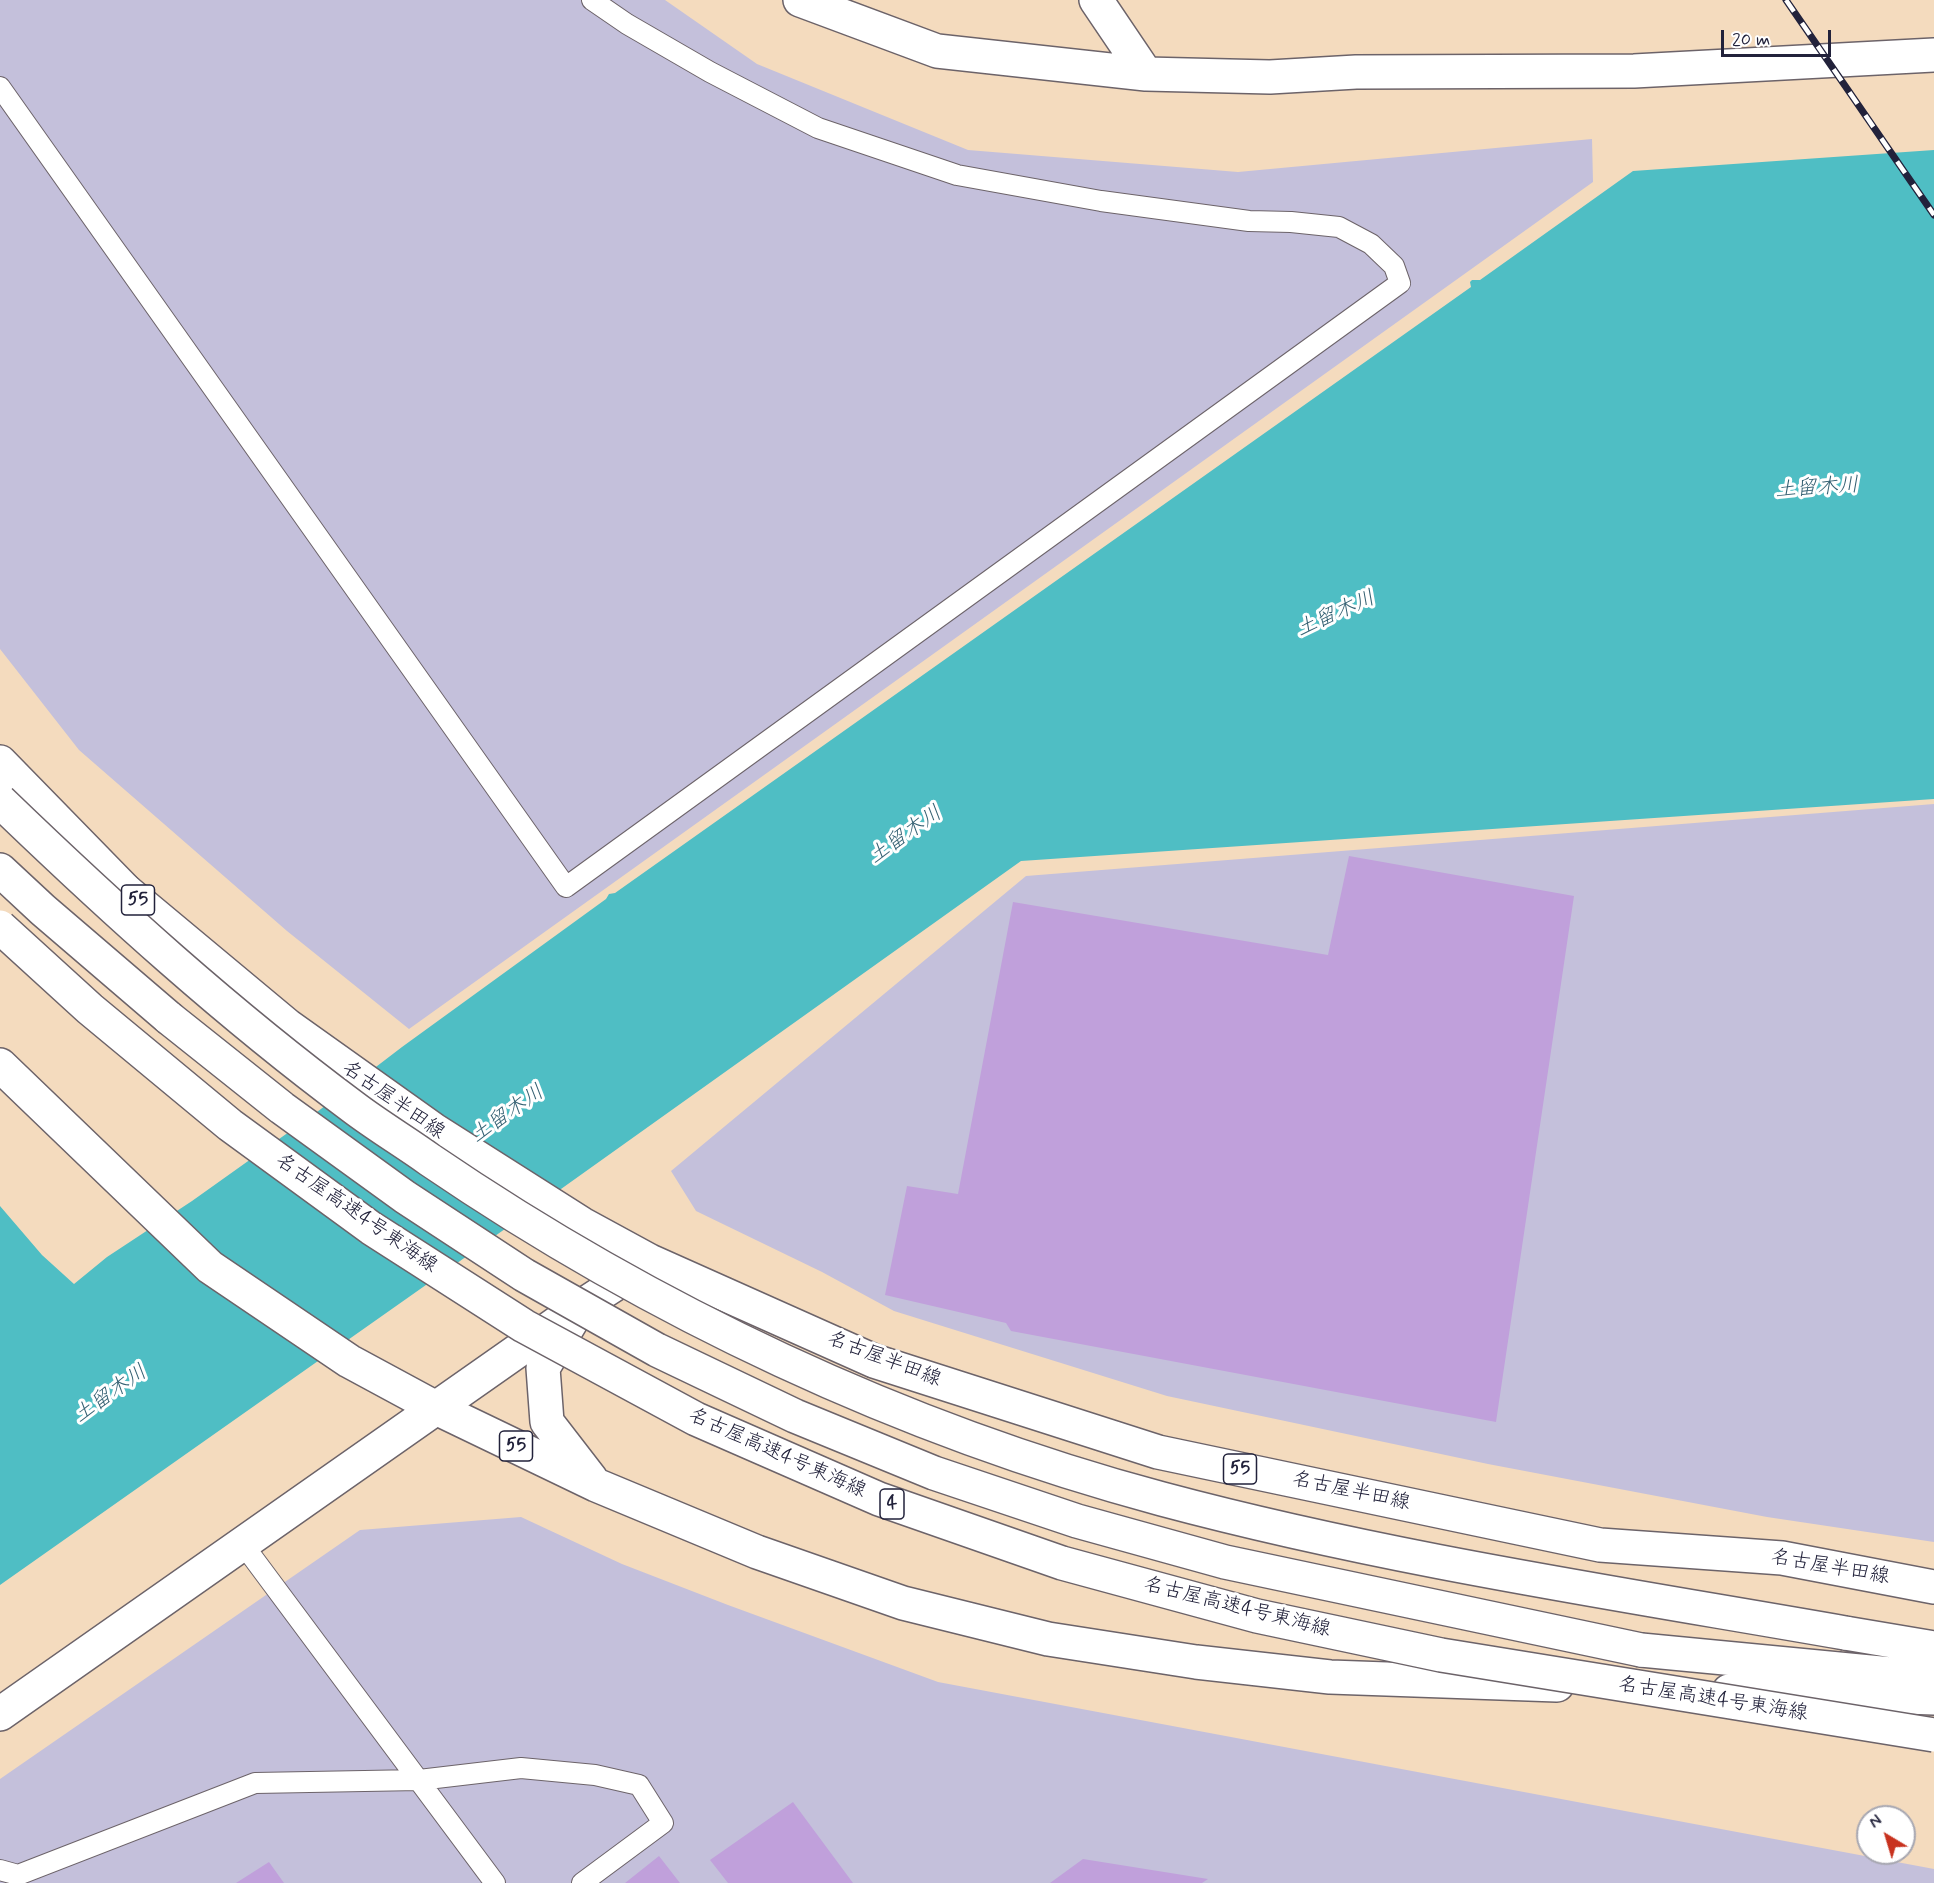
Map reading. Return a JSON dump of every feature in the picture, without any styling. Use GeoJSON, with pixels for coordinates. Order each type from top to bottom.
{"type":"FeatureCollection","features":[{"type":"Feature","properties":{"kind":"main road"},"geometry":{"type":"LineString","coordinates":[[800,0],[937,51],[1146,74],[1270,77],[1356,72],[1634,71],[1934,55]]}},
{"type":"Feature","properties":{"kind":"main road"},"geometry":{"type":"LineString","coordinates":[[1096,0],[1146,74]]}},
{"type":"Feature","properties":{"kind":"main road","name":"名古屋半田線"},"geometry":{"type":"LineString","coordinates":[[0,762],[126,891],[288,1026],[434,1131],[582,1224],[650,1261],[874,1361],[1158,1452],[1600,1545],[1782,1558],[1934,1587]]}},
{"type":"Feature","properties":{"kind":"main road"},"geometry":{"type":"LineString","coordinates":[[0,793],[126,891]]}},
{"type":"Feature","properties":{"kind":"main road"},"geometry":{"type":"LineString","coordinates":[[0,801],[117,912],[237,1016],[355,1109],[474,1190],[598,1266],[730,1335],[863,1397],[1019,1456],[1161,1499],[1304,1534],[1458,1566],[1934,1648]]}},
{"type":"Feature","properties":{"kind":"main road"},"geometry":{"type":"LineString","coordinates":[[0,870],[43,910],[178,1025],[282,1108],[405,1197],[524,1275],[657,1350],[795,1416],[934,1473],[1077,1521],[1225,1562],[1641,1650],[1934,1678]]}},
{"type":"Feature","properties":{"kind":"main road","name":"名古屋高速4号東海線"},"geometry":{"type":"LineString","coordinates":[[0,927],[90,1009],[230,1125],[371,1228],[524,1326],[696,1419],[879,1499],[1062,1563],[1269,1618],[1441,1655],[1934,1735]]}},
{"type":"Feature","properties":{"kind":"main road","name":"55"},"geometry":{"type":"LineString","coordinates":[[0,1065],[210,1267],[350,1361],[436,1407],[596,1485],[757,1552],[903,1603],[1048,1639],[1185,1661],[1330,1677],[1934,1698]]}},
{"type":"Feature","properties":{"kind":"main road"},"geometry":{"type":"LineString","coordinates":[[0,1714],[436,1407],[650,1261]]}},
{"type":"Feature","properties":{"kind":"main road"},"geometry":{"type":"LineString","coordinates":[[580,1307],[543,1368],[547,1422],[596,1485]]}},
{"type":"Feature","properties":{"kind":"main road"},"geometry":{"type":"LineString","coordinates":[[1845,1632],[1934,1640]]}},
{"type":"Feature","properties":{"kind":"lane"},"geometry":{"type":"LineString","coordinates":[[0,87],[566,887],[1400,283],[1394,266],[1387,258],[1371,244],[1340,227],[1292,222],[1249,221],[1101,201],[957,176],[818,128],[710,72],[627,24],[592,0]]}},
{"type":"Feature","properties":{"kind":"lane"},"geometry":{"type":"LineString","coordinates":[[242,1543],[495,1883]]}},
{"type":"Feature","properties":{"kind":"lane"},"geometry":{"type":"LineString","coordinates":[[0,1870],[18,1875],[255,1783],[419,1780],[521,1768],[595,1774],[639,1785],[663,1823],[582,1883]]}},
{"type":"Feature","properties":{"kind":"shaded area"},"geometry":{"type":"Polygon","coordinates":[[[0,0],[665,0],[757,64],[968,150],[1238,172],[1592,139],[1593,182],[409,1029],[287,931],[79,750],[0,649],[0,0]]]}},
{"type":"Feature","properties":{"kind":"shaded area"},"geometry":{"type":"Polygon","coordinates":[[[1934,804],[1934,1542],[1767,1517],[1488,1464],[1167,1396],[894,1311],[822,1272],[696,1211],[671,1171],[1026,876],[1934,804]]]}},
{"type":"Feature","properties":{"kind":"shaded area"},"geometry":{"type":"Polygon","coordinates":[[[521,1517],[622,1564],[938,1682],[1856,1854],[1856,1865],[1913,1865],[1934,1869],[1934,1883],[0,1883],[0,1779],[360,1530],[521,1517]]]}},
{"type":"Feature","properties":{"kind":"water","name":"土留木川"},"geometry":{"type":"Polygon","coordinates":[[[1934,150],[1934,799],[1021,861],[0,1585],[0,1206],[42,1255],[74,1284],[107,1257],[192,1201],[317,1112],[402,1047],[606,899],[609,894],[615,893],[1471,287],[1472,280],[1480,280],[1633,171],[1934,150]]]}},
{"type":"Feature","properties":{"kind":"building"},"geometry":{"type":"Polygon","coordinates":[[[1349,856],[1574,896],[1496,1422],[1011,1331],[1006,1323],[885,1295],[907,1186],[958,1194],[1013,902],[1328,955],[1349,856]]]}},
{"type":"Feature","properties":{"kind":"building"},"geometry":{"type":"Polygon","coordinates":[[[793,1802],[853,1883],[728,1883],[710,1860],[793,1802]]]}},
{"type":"Feature","properties":{"kind":"building"},"geometry":{"type":"Polygon","coordinates":[[[659,1856],[680,1883],[625,1883],[659,1856]]]}},
{"type":"Feature","properties":{"kind":"building"},"geometry":{"type":"Polygon","coordinates":[[[1083,1859],[1208,1879],[1202,1883],[1050,1883],[1083,1859]]]}},
{"type":"Feature","properties":{"kind":"building"},"geometry":{"type":"Polygon","coordinates":[[[269,1862],[284,1883],[236,1883],[269,1862]]]}},
{"type":"Feature","properties":{"kind":"railway"},"geometry":{"type":"LineString","coordinates":[[1786,0],[1934,215]]}}]}
